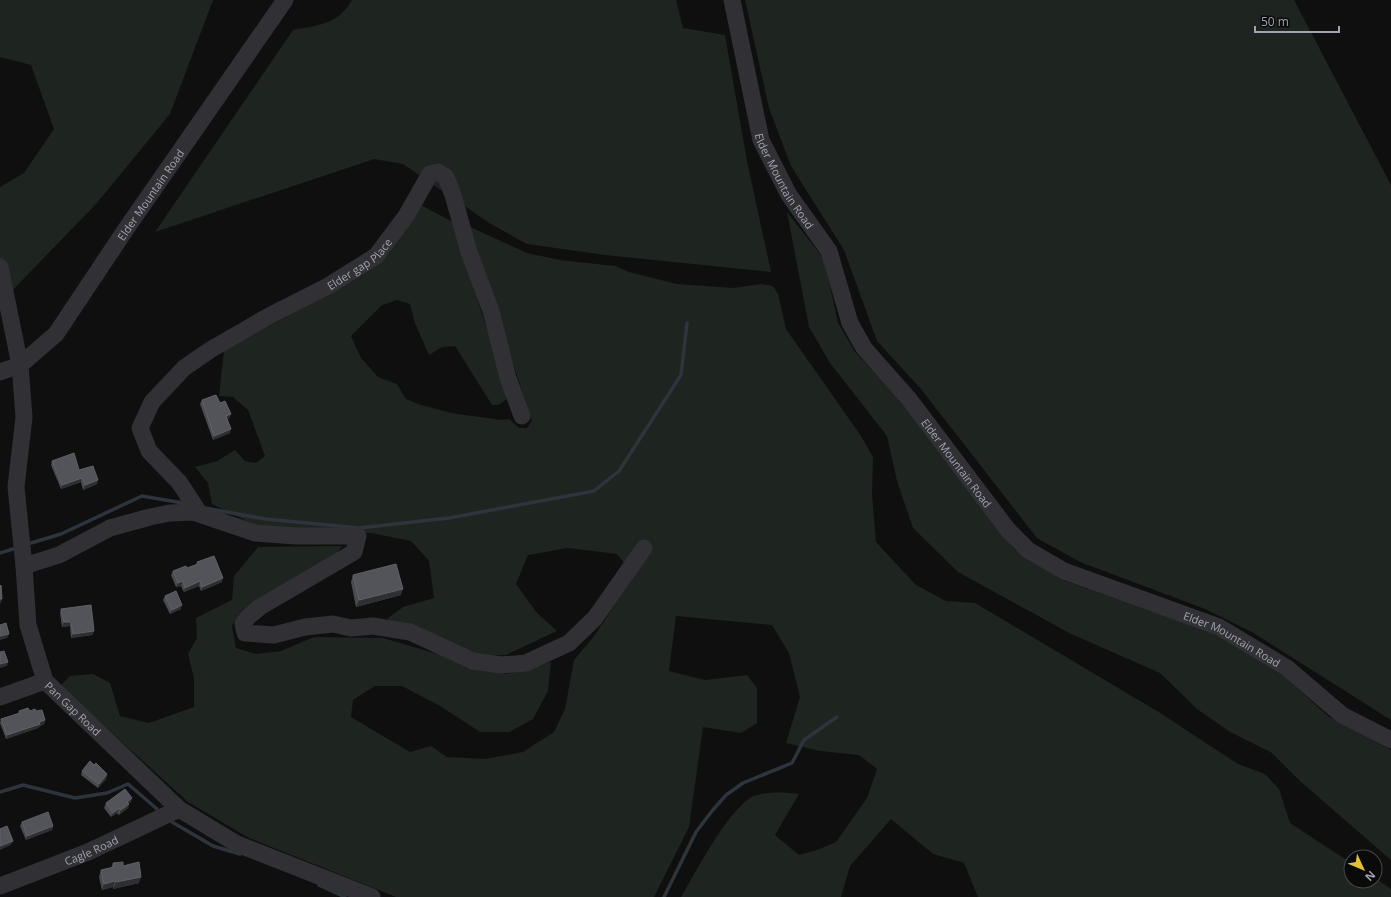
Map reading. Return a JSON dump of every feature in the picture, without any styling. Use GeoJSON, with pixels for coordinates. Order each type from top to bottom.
{"type":"FeatureCollection","features":[{"type":"Feature","properties":{"kind":"street","name":"Elder Mountain Road"},"geometry":{"type":"LineString","coordinates":[[0,372],[20,365],[56,334],[285,0]]}},
{"type":"Feature","properties":{"kind":"street","name":"Elder Mountain Road"},"geometry":{"type":"LineString","coordinates":[[732,0],[761,140],[788,195],[829,251],[850,322],[864,348],[909,399],[1008,530],[1028,550],[1064,571],[1220,627],[1287,668],[1342,715],[1391,740]]}},
{"type":"Feature","properties":{"kind":"street","name":"Elder gap Place"},"geometry":{"type":"LineString","coordinates":[[200,514],[179,482],[149,451],[140,428],[152,402],[184,368],[210,350],[268,316],[328,286],[376,256],[406,216],[430,174],[438,172],[446,177],[453,195],[469,252],[491,311],[508,378],[522,416]]}},
{"type":"Feature","properties":{"kind":"street","name":"Pan Gap Road"},"geometry":{"type":"LineString","coordinates":[[0,267],[20,365],[24,417],[16,487],[28,625],[45,681],[179,808],[237,844],[372,897]]}},
{"type":"Feature","properties":{"kind":"street"},"geometry":{"type":"LineString","coordinates":[[24,566],[59,555],[110,528],[150,516],[170,513],[193,512],[255,533],[296,536],[358,536],[354,552],[260,607],[248,617],[243,624],[245,633],[274,635],[305,627],[333,624],[351,628],[373,626],[410,632],[473,661],[501,665],[526,662],[569,643],[595,618],[644,548]]}},
{"type":"Feature","properties":{"kind":"street"},"geometry":{"type":"LineString","coordinates":[[0,697],[45,681]]}},
{"type":"Feature","properties":{"kind":"street","name":"Cagle Road"},"geometry":{"type":"LineString","coordinates":[[0,886],[88,852],[179,808]]}},
{"type":"Feature","properties":{"kind":"shaded area"},"geometry":{"type":"Polygon","coordinates":[[[0,0],[213,0],[170,114],[96,204],[4,299],[0,294],[0,187],[24,173],[54,129],[31,65],[0,57],[0,0]]]}},
{"type":"Feature","properties":{"kind":"shaded area"},"geometry":{"type":"Polygon","coordinates":[[[352,0],[676,0],[683,28],[725,35],[747,161],[771,272],[605,255],[527,244],[491,224],[403,164],[374,159],[155,232],[293,30],[319,25],[334,19],[340,15],[352,0]]]}},
{"type":"Feature","properties":{"kind":"shaded area"},"geometry":{"type":"Polygon","coordinates":[[[745,0],[1294,0],[1391,185],[1391,720],[1252,632],[1205,609],[1080,562],[1037,538],[921,389],[877,341],[844,250],[791,166],[769,108],[745,0]]]}},
{"type":"Feature","properties":{"kind":"shaded area"},"geometry":{"type":"Polygon","coordinates":[[[421,205],[453,222],[506,390],[507,399],[498,405],[492,405],[455,346],[442,347],[429,355],[415,323],[410,304],[397,300],[382,305],[351,336],[361,358],[378,377],[397,384],[406,399],[421,405],[451,413],[501,420],[509,419],[519,428],[527,428],[532,421],[468,226],[527,253],[560,260],[615,266],[629,272],[677,284],[734,288],[761,284],[773,286],[778,294],[786,329],[861,436],[873,457],[872,494],[876,542],[916,585],[946,601],[975,603],[1162,714],[1238,764],[1265,774],[1279,789],[1290,823],[1343,858],[1343,889],[1383,889],[1383,884],[1391,889],[1391,897],[978,897],[964,863],[933,854],[891,819],[850,866],[841,897],[681,897],[721,830],[731,817],[750,798],[767,793],[799,794],[775,835],[799,855],[817,850],[836,842],[867,798],[877,769],[859,755],[820,751],[786,743],[800,697],[789,653],[772,625],[676,616],[669,671],[705,680],[747,675],[757,688],[757,723],[741,733],[703,727],[689,827],[654,897],[396,897],[249,838],[188,802],[60,686],[70,676],[93,674],[110,683],[120,716],[149,723],[194,707],[194,678],[188,654],[197,638],[196,618],[232,600],[234,576],[258,547],[342,546],[336,554],[242,610],[232,626],[236,648],[256,654],[281,651],[314,637],[383,638],[506,674],[551,662],[548,691],[533,719],[509,732],[480,732],[440,706],[402,686],[375,686],[353,700],[351,717],[410,752],[431,746],[447,757],[485,759],[523,752],[554,732],[565,709],[574,660],[595,635],[634,575],[617,554],[568,548],[528,555],[516,584],[537,613],[557,631],[506,655],[478,656],[417,628],[387,619],[403,607],[434,598],[429,561],[411,541],[371,533],[265,530],[212,504],[208,483],[195,467],[217,461],[235,450],[245,461],[256,463],[265,456],[248,410],[233,397],[219,396],[224,350],[334,291],[421,205]]]}},
{"type":"Feature","properties":{"kind":"shaded area"},"geometry":{"type":"Polygon","coordinates":[[[787,212],[824,259],[838,323],[855,352],[894,393],[1014,549],[1063,580],[1215,634],[1285,677],[1329,717],[1391,750],[1391,860],[1383,853],[1383,849],[1378,849],[1301,782],[1272,753],[1230,732],[1197,709],[1160,673],[1071,634],[958,572],[913,528],[897,481],[887,436],[830,363],[809,327],[787,212]]]}},
{"type":"Feature","properties":{"kind":"building"},"geometry":{"type":"Polygon","coordinates":[[[216,395],[220,403],[225,401],[231,414],[226,416],[231,429],[214,436],[202,400],[216,395]]]}},
{"type":"Feature","properties":{"kind":"building"},"geometry":{"type":"Polygon","coordinates":[[[74,453],[79,470],[93,466],[98,480],[85,485],[82,478],[62,485],[52,461],[74,453]]]}},
{"type":"Feature","properties":{"kind":"building"},"geometry":{"type":"Polygon","coordinates":[[[214,556],[223,578],[202,587],[200,581],[185,588],[183,581],[178,583],[173,571],[186,566],[187,568],[198,564],[197,562],[214,556]]]}},
{"type":"Feature","properties":{"kind":"building"},"geometry":{"type":"Polygon","coordinates":[[[396,564],[403,589],[359,600],[353,575],[396,564]]]}},
{"type":"Feature","properties":{"kind":"building"},"geometry":{"type":"Polygon","coordinates":[[[1,585],[2,599],[0,599],[0,586],[1,585]]]}},
{"type":"Feature","properties":{"kind":"building"},"geometry":{"type":"Polygon","coordinates":[[[176,591],[182,605],[172,610],[165,596],[176,591]]]}},
{"type":"Feature","properties":{"kind":"building"},"geometry":{"type":"Polygon","coordinates":[[[91,605],[94,631],[73,634],[71,622],[64,622],[61,609],[91,605]]]}},
{"type":"Feature","properties":{"kind":"building"},"geometry":{"type":"Polygon","coordinates":[[[6,623],[9,634],[0,636],[0,625],[6,623]]]}},
{"type":"Feature","properties":{"kind":"building"},"geometry":{"type":"Polygon","coordinates":[[[4,651],[8,662],[0,664],[0,652],[4,651]]]}},
{"type":"Feature","properties":{"kind":"building"},"geometry":{"type":"Polygon","coordinates":[[[28,708],[30,711],[35,709],[36,711],[42,710],[45,720],[39,722],[40,724],[7,735],[1,719],[20,713],[19,711],[28,708]]]}},
{"type":"Feature","properties":{"kind":"building"},"geometry":{"type":"Polygon","coordinates":[[[90,761],[94,765],[96,763],[107,774],[99,784],[82,771],[90,761]]]}},
{"type":"Feature","properties":{"kind":"building"},"geometry":{"type":"Polygon","coordinates":[[[125,789],[132,798],[127,802],[129,804],[121,810],[119,808],[113,813],[106,803],[125,789]]]}},
{"type":"Feature","properties":{"kind":"building"},"geometry":{"type":"Polygon","coordinates":[[[48,812],[53,826],[27,836],[22,822],[48,812]]]}},
{"type":"Feature","properties":{"kind":"building"},"geometry":{"type":"Polygon","coordinates":[[[7,826],[13,841],[0,846],[0,829],[7,826]]]}},
{"type":"Feature","properties":{"kind":"building"},"geometry":{"type":"Polygon","coordinates":[[[123,862],[123,866],[139,862],[141,877],[104,884],[101,870],[114,867],[113,863],[123,862]]]}},
{"type":"Feature","properties":{"kind":"waterway"},"geometry":{"type":"LineString","coordinates":[[205,508],[265,519],[359,528],[449,518],[594,491],[619,471],[681,375],[687,323]]}},
{"type":"Feature","properties":{"kind":"waterway"},"geometry":{"type":"LineString","coordinates":[[31,543],[61,534],[142,496],[183,503]]}},
{"type":"Feature","properties":{"kind":"waterway"},"geometry":{"type":"LineString","coordinates":[[0,553],[13,549]]}},
{"type":"Feature","properties":{"kind":"waterway"},"geometry":{"type":"LineString","coordinates":[[664,897],[696,832],[726,795],[743,783],[792,763],[804,740],[837,717]]}},
{"type":"Feature","properties":{"kind":"waterway"},"geometry":{"type":"LineString","coordinates":[[0,792],[23,785],[75,798],[107,793],[128,784],[157,809]]}},
{"type":"Feature","properties":{"kind":"waterway"},"geometry":{"type":"LineString","coordinates":[[172,822],[213,846],[240,854]]}},
{"type":"Feature","properties":{"kind":"waterway"},"geometry":{"type":"LineString","coordinates":[[319,885],[345,897]]}}]}
